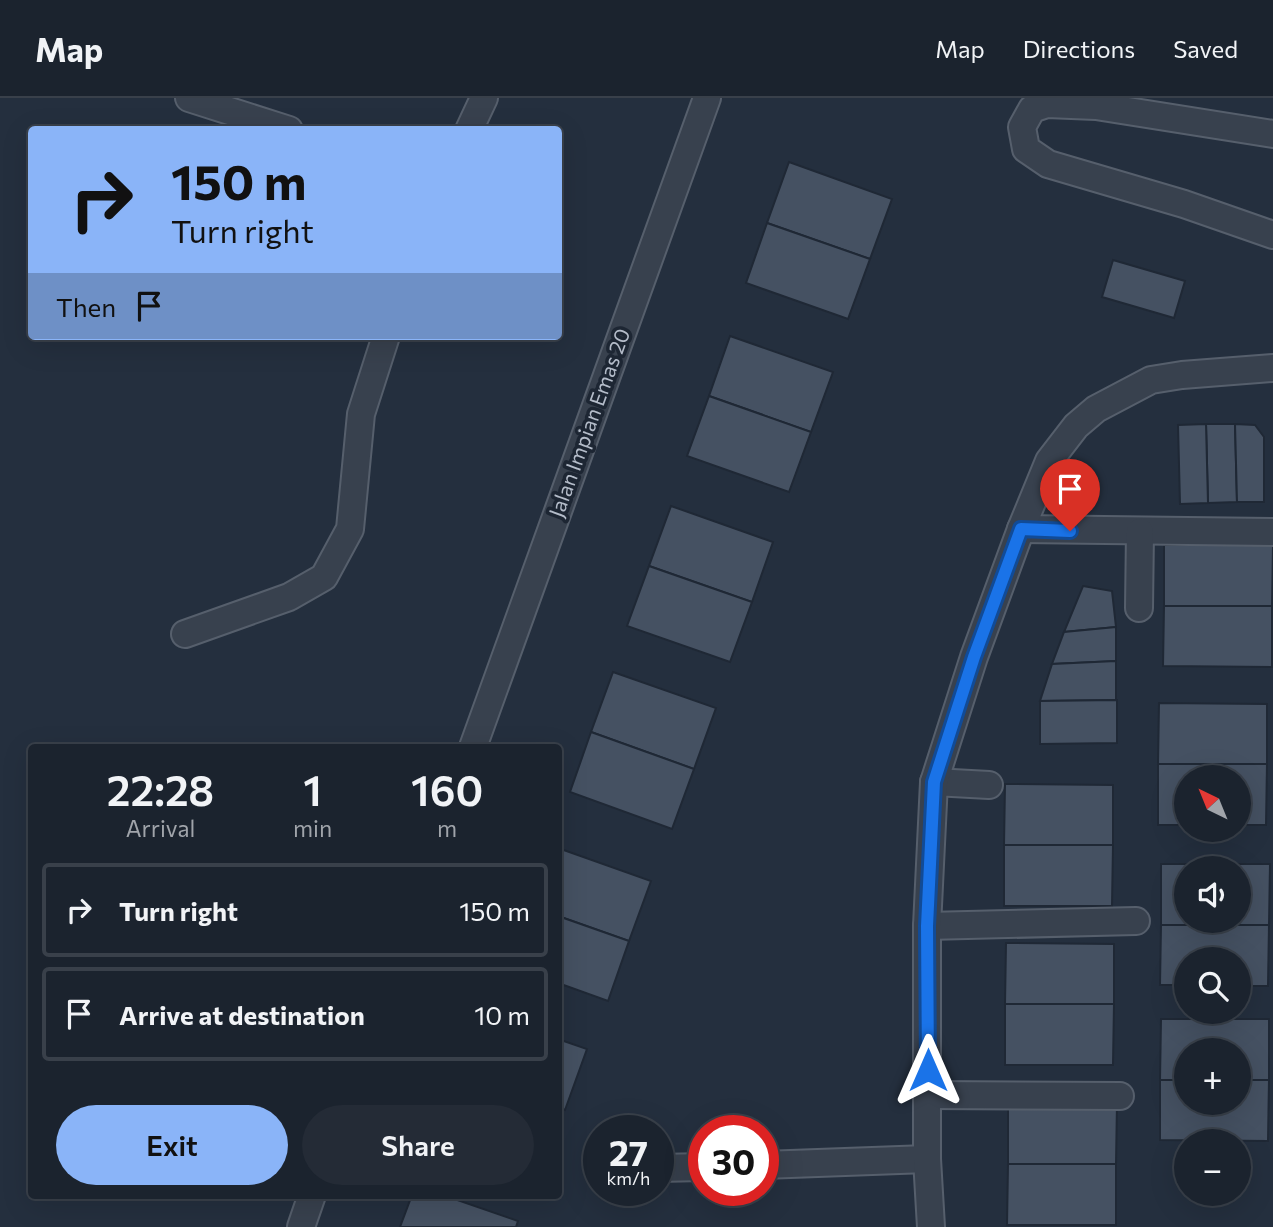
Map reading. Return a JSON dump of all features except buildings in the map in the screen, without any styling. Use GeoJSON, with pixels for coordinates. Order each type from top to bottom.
{"type":"FeatureCollection","features":[{"type":"Feature","properties":{"kind":"street"},"geometry":{"type":"LineString","coordinates":[[189,98],[276,126]]}},
{"type":"Feature","properties":{"kind":"street"},"geometry":{"type":"LineString","coordinates":[[471,126],[484,98]]}},
{"type":"Feature","properties":{"kind":"street","name":"Jalan Impian Emas 20"},"geometry":{"type":"LineString","coordinates":[[474,744],[706,99]]}},
{"type":"Feature","properties":{"kind":"street"},"geometry":{"type":"LineString","coordinates":[[1273,134],[1096,106],[1047,104],[1032,109],[1022,127],[1026,149],[1048,164],[1184,204],[1273,235]]}},
{"type":"Feature","properties":{"kind":"street"},"geometry":{"type":"LineString","coordinates":[[184,634],[289,597],[324,577],[350,529],[361,414],[385,340]]}},
{"type":"Feature","properties":{"kind":"street"},"geometry":{"type":"LineString","coordinates":[[931,1227],[927,1159],[927,926],[934,782],[974,657],[1021,529],[1049,461],[1076,426],[1096,409],[1151,380],[1273,368]]}},
{"type":"Feature","properties":{"kind":"street"},"geometry":{"type":"LineString","coordinates":[[1021,529],[1273,532]]}},
{"type":"Feature","properties":{"kind":"street"},"geometry":{"type":"LineString","coordinates":[[1139,608],[1140,532]]}},
{"type":"Feature","properties":{"kind":"street"},"geometry":{"type":"LineString","coordinates":[[934,782],[989,785]]}},
{"type":"Feature","properties":{"kind":"street"},"geometry":{"type":"LineString","coordinates":[[927,926],[1136,921]]}},
{"type":"Feature","properties":{"kind":"street"},"geometry":{"type":"LineString","coordinates":[[928,1095],[1120,1096]]}},
{"type":"Feature","properties":{"kind":"street"},"geometry":{"type":"LineString","coordinates":[[779,1164],[927,1159]]}},
{"type":"Feature","properties":{"kind":"street"},"geometry":{"type":"LineString","coordinates":[[301,1227],[311,1199]]}},
{"type":"Feature","properties":{"kind":"route"},"geometry":{"type":"LineString","coordinates":[[928,1070],[927,926],[934,782],[974,657],[1021,529],[1070,531]]}}]}
